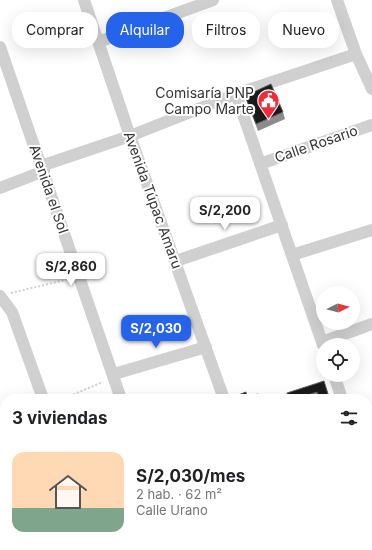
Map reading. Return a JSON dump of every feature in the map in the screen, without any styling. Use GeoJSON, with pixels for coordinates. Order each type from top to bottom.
{"type":"FeatureCollection","features":[{"type":"Feature","properties":{"kind":"street","name":"Avenida Túpac Amaru"},"geometry":{"type":"LineString","coordinates":[[84,0],[88,12]]}},
{"type":"Feature","properties":{"kind":"street"},"geometry":{"type":"LineString","coordinates":[[98,42],[213,0]]}},
{"type":"Feature","properties":{"kind":"street"},"geometry":{"type":"LineString","coordinates":[[337,0],[356,54],[372,89]]}},
{"type":"Feature","properties":{"kind":"street","name":"Avenida Túpac Amaru"},"geometry":{"type":"LineString","coordinates":[[98,42],[222,394]]}},
{"type":"Feature","properties":{"kind":"street","name":"Avenida el Sol"},"geometry":{"type":"LineString","coordinates":[[0,47],[80,277],[110,377],[119,394]]}},
{"type":"Feature","properties":{"kind":"street"},"geometry":{"type":"LineString","coordinates":[[0,188],[43,169],[236,94],[356,54]]}},
{"type":"Feature","properties":{"kind":"street"},"geometry":{"type":"LineString","coordinates":[[236,94],[321,338]]}},
{"type":"Feature","properties":{"kind":"street","name":"Calle Rosario"},"geometry":{"type":"LineString","coordinates":[[260,164],[372,125]]}},
{"type":"Feature","properties":{"kind":"street"},"geometry":{"type":"LineString","coordinates":[[176,261],[282,225]]}},
{"type":"Feature","properties":{"kind":"street"},"geometry":{"type":"LineString","coordinates":[[292,255],[372,230]]}},
{"type":"Feature","properties":{"kind":"street"},"geometry":{"type":"LineString","coordinates":[[4,295],[12,312],[41,394]]}},
{"type":"Feature","properties":{"kind":"street"},"geometry":{"type":"LineString","coordinates":[[338,338],[372,324]]}},
{"type":"Feature","properties":{"kind":"street"},"geometry":{"type":"LineString","coordinates":[[110,377],[206,347]]}},
{"type":"Feature","properties":{"kind":"street"},"geometry":{"type":"LineString","coordinates":[[336,382],[340,394]]}},
{"type":"Feature","properties":{"kind":"path"},"geometry":{"type":"LineString","coordinates":[[4,295],[80,277]]}},
{"type":"Feature","properties":{"kind":"path"},"geometry":{"type":"LineString","coordinates":[[73,394],[110,377]]}},
{"type":"Feature","properties":{"kind":"building"},"geometry":{"type":"Polygon","coordinates":[[[271,84],[283,112],[256,124],[245,96],[271,84]]]}},
{"type":"Feature","properties":{"kind":"building"},"geometry":{"type":"Polygon","coordinates":[[[324,382],[328,394],[317,394],[317,392],[311,394],[287,394],[324,382]]]}},
{"type":"Feature","properties":{"kind":"place","name":"Comisaría PNP Campo Marte"},"geometry":{"type":"Point","coordinates":[269,120]}}]}
